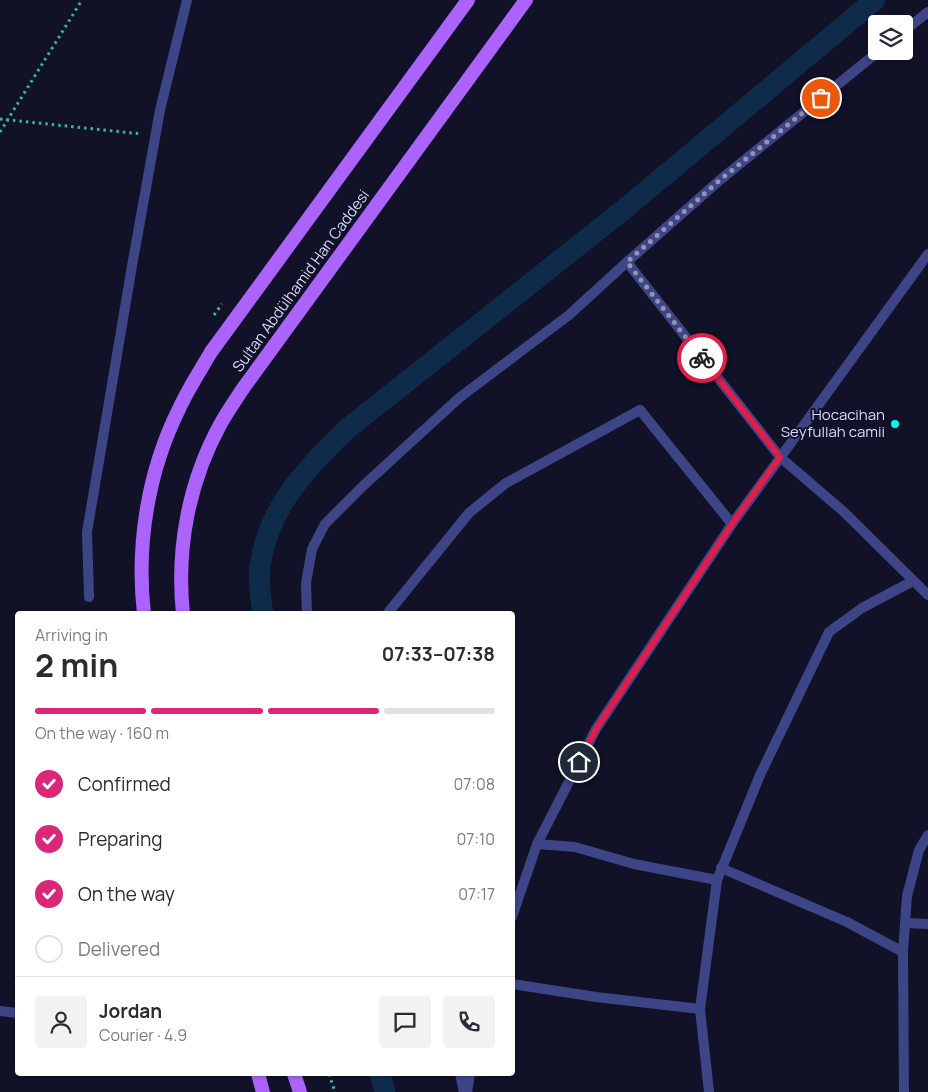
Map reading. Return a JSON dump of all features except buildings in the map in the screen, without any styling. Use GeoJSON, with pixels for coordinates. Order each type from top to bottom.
{"type":"FeatureCollection","features":[{"type":"Feature","properties":{"kind":"main road","name":"Sultan Abdülhamid Han Caddesi"},"geometry":{"type":"LineString","coordinates":[[144,611],[142,565],[149,499],[155,470],[165,440],[179,409],[211,352],[468,0]]}},
{"type":"Feature","properties":{"kind":"main road","name":"Sultan Abdülhamid Han Caddesi"},"geometry":{"type":"LineString","coordinates":[[183,611],[182,562],[184,527],[194,488],[221,424],[244,387],[526,0]]}},
{"type":"Feature","properties":{"kind":"main road"},"geometry":{"type":"LineString","coordinates":[[259,1076],[263,1092]]}},
{"type":"Feature","properties":{"kind":"main road"},"geometry":{"type":"LineString","coordinates":[[295,1076],[300,1092]]}},
{"type":"Feature","properties":{"kind":"street"},"geometry":{"type":"LineString","coordinates":[[89,597],[87,532],[155,135],[187,0]]}},
{"type":"Feature","properties":{"kind":"street"},"geometry":{"type":"LineString","coordinates":[[913,24],[928,12]]}},
{"type":"Feature","properties":{"kind":"street"},"geometry":{"type":"LineString","coordinates":[[307,611],[306,583],[312,549],[325,524],[363,486],[460,398],[569,315],[720,180],[868,60]]}},
{"type":"Feature","properties":{"kind":"street"},"geometry":{"type":"LineString","coordinates":[[515,908],[537,844],[596,729],[732,524],[928,254]]}},
{"type":"Feature","properties":{"kind":"street"},"geometry":{"type":"LineString","coordinates":[[627,262],[780,457],[844,512],[928,595]]}},
{"type":"Feature","properties":{"kind":"street"},"geometry":{"type":"LineString","coordinates":[[389,611],[469,513],[506,483],[640,410],[732,524]]}},
{"type":"Feature","properties":{"kind":"street"},"geometry":{"type":"LineString","coordinates":[[709,1092],[700,1009],[716,880],[760,775],[829,632],[862,608],[914,581]]}},
{"type":"Feature","properties":{"kind":"street"},"geometry":{"type":"LineString","coordinates":[[904,1092],[902,952],[907,896],[919,850],[928,835]]}},
{"type":"Feature","properties":{"kind":"street"},"geometry":{"type":"LineString","coordinates":[[537,844],[575,847],[634,864],[716,880]]}},
{"type":"Feature","properties":{"kind":"street"},"geometry":{"type":"LineString","coordinates":[[722,868],[847,922],[902,952]]}},
{"type":"Feature","properties":{"kind":"street"},"geometry":{"type":"LineString","coordinates":[[905,922],[928,924]]}},
{"type":"Feature","properties":{"kind":"street"},"geometry":{"type":"LineString","coordinates":[[515,984],[596,997],[700,1009]]}},
{"type":"Feature","properties":{"kind":"street"},"geometry":{"type":"LineString","coordinates":[[0,1011],[15,1012]]}},
{"type":"Feature","properties":{"kind":"street"},"geometry":{"type":"LineString","coordinates":[[461,1076],[465,1092]]}},
{"type":"Feature","properties":{"kind":"street"},"geometry":{"type":"LineString","coordinates":[[465,1092],[469,1076]]}},
{"type":"Feature","properties":{"kind":"path"},"geometry":{"type":"LineString","coordinates":[[0,132],[82,0]]}},
{"type":"Feature","properties":{"kind":"path"},"geometry":{"type":"LineString","coordinates":[[0,119],[155,135]]}},
{"type":"Feature","properties":{"kind":"path"},"geometry":{"type":"LineString","coordinates":[[330,1076],[335,1092]]}},
{"type":"Feature","properties":{"kind":"waterway"},"geometry":{"type":"LineString","coordinates":[[263,611],[259,574],[270,527],[303,474],[347,429],[622,211],[875,0]]}},
{"type":"Feature","properties":{"kind":"waterway"},"geometry":{"type":"LineString","coordinates":[[381,1076],[385,1092]]}},
{"type":"Feature","properties":{"kind":"way so far"},"geometry":{"type":"LineString","coordinates":[[702,358],[627,262],[720,180],[821,98]]}},
{"type":"Feature","properties":{"kind":"place","name":"Hocacihan Seyfullah camii"},"geometry":{"type":"Point","coordinates":[895,424]}},
{"type":"Feature","properties":{"kind":"route"},"geometry":{"type":"LineString","coordinates":[[579,762],[596,729],[732,524],[780,457],[702,358]]}}]}
